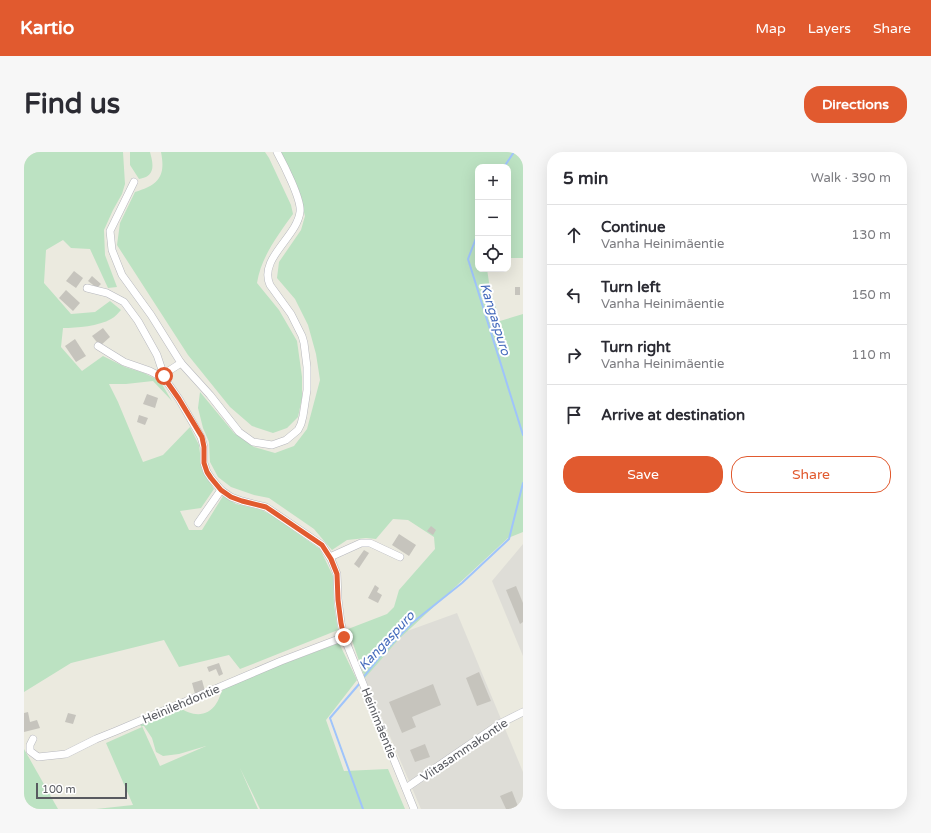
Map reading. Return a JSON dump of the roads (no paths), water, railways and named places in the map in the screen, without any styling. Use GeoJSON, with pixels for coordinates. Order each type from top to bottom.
{"type":"FeatureCollection","features":[{"type":"Feature","properties":{"kind":"street"},"geometry":{"type":"LineString","coordinates":[[134,182],[110,231],[112,250],[122,275],[151,315],[181,363],[210,395],[238,432],[253,442],[272,445],[286,440],[298,430],[303,416],[307,390],[307,367],[304,343],[291,314],[268,281],[270,264],[276,252],[298,220],[300,210],[299,201],[277,152]]}},
{"type":"Feature","properties":{"kind":"street"},"geometry":{"type":"LineString","coordinates":[[87,288],[107,293],[124,302],[138,321],[157,355],[165,378],[202,437],[204,447],[204,463],[207,472],[221,490],[198,523]]}},
{"type":"Feature","properties":{"kind":"street"},"geometry":{"type":"LineString","coordinates":[[98,346],[124,362],[165,378]]}},
{"type":"Feature","properties":{"kind":"street"},"geometry":{"type":"LineString","coordinates":[[165,378],[167,372],[181,363]]}},
{"type":"Feature","properties":{"kind":"street","name":"Heinimäentie"},"geometry":{"type":"LineString","coordinates":[[221,490],[231,497],[266,507],[278,514],[322,545],[330,557],[337,574],[338,600],[344,637],[414,809]]}},
{"type":"Feature","properties":{"kind":"street"},"geometry":{"type":"LineString","coordinates":[[330,557],[361,543],[370,543],[400,557]]}},
{"type":"Feature","properties":{"kind":"street","name":"Heinilehdontie"},"geometry":{"type":"LineString","coordinates":[[33,738],[30,745],[30,751],[38,757],[66,754],[96,739],[116,732],[281,661],[344,637]]}},
{"type":"Feature","properties":{"kind":"street","name":"Viitasammakontie"},"geometry":{"type":"LineString","coordinates":[[406,788],[501,723],[523,712]]}},
{"type":"Feature","properties":{"kind":"waterway","name":"Kangaspuro"},"geometry":{"type":"LineString","coordinates":[[506,164],[514,152]]}},
{"type":"Feature","properties":{"kind":"waterway","name":"Kangaspuro"},"geometry":{"type":"LineString","coordinates":[[477,236],[468,259],[523,435]]}},
{"type":"Feature","properties":{"kind":"waterway","name":"Kangaspuro"},"geometry":{"type":"LineString","coordinates":[[362,679],[382,654],[412,623],[462,583],[509,539],[523,483]]}},
{"type":"Feature","properties":{"kind":"waterway","name":"Kangaspuro"},"geometry":{"type":"LineString","coordinates":[[360,683],[330,718],[363,809]]}}]}
